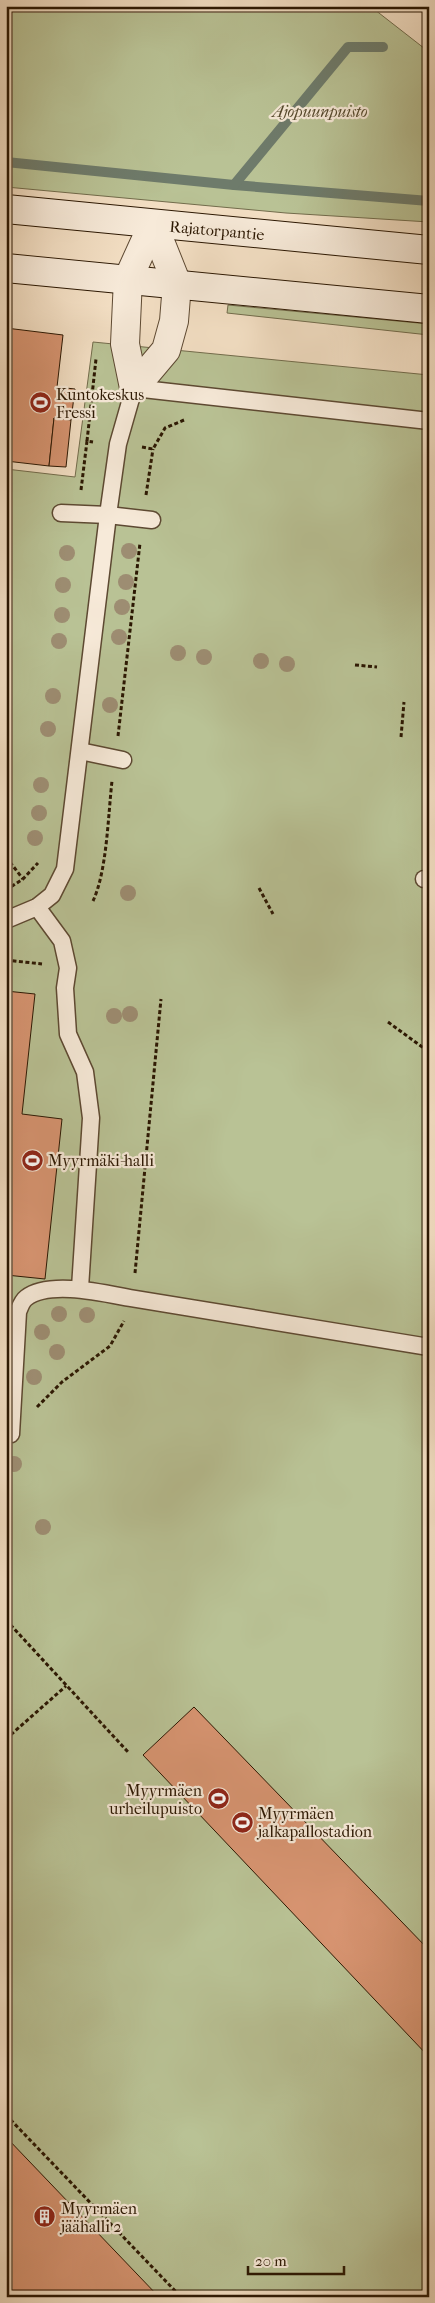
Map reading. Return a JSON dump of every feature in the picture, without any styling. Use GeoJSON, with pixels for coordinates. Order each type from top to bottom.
{"type":"FeatureCollection","features":[{"type":"Feature","properties":{"kind":"main road","name":"Rajatorpantie"},"geometry":{"type":"LineString","coordinates":[[6,209],[429,250]]}},
{"type":"Feature","properties":{"kind":"main road"},"geometry":{"type":"LineString","coordinates":[[134,388],[125,344],[128,279],[153,224]]}},
{"type":"Feature","properties":{"kind":"main road"},"geometry":{"type":"LineString","coordinates":[[134,388],[166,350],[174,321],[177,284],[153,224]]}},
{"type":"Feature","properties":{"kind":"main road"},"geometry":{"type":"LineString","coordinates":[[6,268],[429,308]]}},
{"type":"Feature","properties":{"kind":"lane"},"geometry":{"type":"LineString","coordinates":[[6,920],[37,907],[52,895],[65,869],[118,444],[134,388],[429,421]]}},
{"type":"Feature","properties":{"kind":"lane"},"geometry":{"type":"LineString","coordinates":[[61,513],[108,515],[147,520]]}},
{"type":"Feature","properties":{"kind":"lane"},"geometry":{"type":"LineString","coordinates":[[80,751],[119,760]]}},
{"type":"Feature","properties":{"kind":"lane"},"geometry":{"type":"LineString","coordinates":[[37,907],[62,940],[68,968],[65,988],[68,1034],[85,1072],[91,1118],[80,1288]]}},
{"type":"Feature","properties":{"kind":"lane"},"geometry":{"type":"LineString","coordinates":[[9,1434],[18,1312],[24,1300],[35,1292],[80,1288],[130,1298],[429,1347]]}},
{"type":"Feature","properties":{"kind":"path"},"geometry":{"type":"LineString","coordinates":[[86,441],[96,357]]}},
{"type":"Feature","properties":{"kind":"path"},"geometry":{"type":"LineString","coordinates":[[93,901],[98,891],[119,760],[147,520],[153,449],[164,428],[187,420]]}},
{"type":"Feature","properties":{"kind":"path"},"geometry":{"type":"LineString","coordinates":[[118,444],[153,449]]}},
{"type":"Feature","properties":{"kind":"path"},"geometry":{"type":"LineString","coordinates":[[354,665],[377,667]]}},
{"type":"Feature","properties":{"kind":"path"},"geometry":{"type":"LineString","coordinates":[[401,737],[404,702]]}},
{"type":"Feature","properties":{"kind":"path"},"geometry":{"type":"LineString","coordinates":[[6,857],[23,879]]}},
{"type":"Feature","properties":{"kind":"path"},"geometry":{"type":"LineString","coordinates":[[259,888],[274,914]]}},
{"type":"Feature","properties":{"kind":"path"},"geometry":{"type":"LineString","coordinates":[[6,960],[45,964]]}},
{"type":"Feature","properties":{"kind":"path"},"geometry":{"type":"LineString","coordinates":[[9,1434],[62,1382],[110,1346],[124,1320],[135,1274],[161,999]]}},
{"type":"Feature","properties":{"kind":"path"},"geometry":{"type":"LineString","coordinates":[[388,1022],[429,1052]]}},
{"type":"Feature","properties":{"kind":"path"},"geometry":{"type":"LineString","coordinates":[[6,1620],[128,1752]]}},
{"type":"Feature","properties":{"kind":"path"},"geometry":{"type":"LineString","coordinates":[[6,1739],[66,1686]]}},
{"type":"Feature","properties":{"kind":"path"},"geometry":{"type":"LineString","coordinates":[[6,2116],[181,2297]]}},
{"type":"Feature","properties":{"kind":"green space","name":"Ajopuunpuisto"},"geometry":{"type":"Polygon","coordinates":[[[6,6],[370,6],[429,52],[429,222],[286,213],[6,187],[6,6]]]}},
{"type":"Feature","properties":{"kind":"green space"},"geometry":{"type":"Polygon","coordinates":[[[228,305],[429,324],[429,335],[227,313],[228,305]]]}},
{"type":"Feature","properties":{"kind":"green space","name":"Myyrmäen urheilupuisto"},"geometry":{"type":"Polygon","coordinates":[[[93,342],[429,375],[429,2297],[6,2297],[6,469],[75,477],[93,342]]]}},
{"type":"Feature","properties":{"kind":"building","name":"Kuntokeskus Fressi"},"geometry":{"type":"Polygon","coordinates":[[[6,328],[63,335],[57,387],[75,389],[71,420],[54,418],[49,466],[6,461],[6,328]]]}},
{"type":"Feature","properties":{"kind":"building"},"geometry":{"type":"Polygon","coordinates":[[[54,418],[71,420],[66,467],[49,466],[54,418]]]}},
{"type":"Feature","properties":{"kind":"building"},"geometry":{"type":"Polygon","coordinates":[[[429,795],[429,829],[425,828],[429,795]]]}},
{"type":"Feature","properties":{"kind":"building","name":"Myyrmäki-halli"},"geometry":{"type":"Polygon","coordinates":[[[6,991],[35,994],[22,1114],[62,1119],[45,1279],[6,1275],[6,991]]]}},
{"type":"Feature","properties":{"kind":"building"},"geometry":{"type":"Polygon","coordinates":[[[194,1707],[429,1950],[429,2057],[143,1755],[194,1707]]]}},
{"type":"Feature","properties":{"kind":"building","name":"Myyrmäen jäähalli 2"},"geometry":{"type":"Polygon","coordinates":[[[6,2137],[159,2297],[6,2297],[6,2137]]]}},
{"type":"Feature","properties":{"kind":"waterway"},"geometry":{"type":"LineString","coordinates":[[234,185],[348,47],[383,47]]}},
{"type":"Feature","properties":{"kind":"waterway"},"geometry":{"type":"LineString","coordinates":[[6,162],[234,185],[429,201]]}},
{"type":"Feature","properties":{"kind":"place","name":"Kuntokeskus Fressi"},"geometry":{"type":"Point","coordinates":[40,403]}},
{"type":"Feature","properties":{"kind":"place","name":"Myyrmäki-halli"},"geometry":{"type":"Point","coordinates":[32,1160]}},
{"type":"Feature","properties":{"kind":"place","name":"Myyrmäen urheilupuisto"},"geometry":{"type":"Point","coordinates":[218,1799]}},
{"type":"Feature","properties":{"kind":"place","name":"Myyrmäen jalkapallostadion"},"geometry":{"type":"Point","coordinates":[242,1822]}},
{"type":"Feature","properties":{"kind":"place","name":"Myyrmäen jäähalli 2"},"geometry":{"type":"Point","coordinates":[45,2217]}}]}
